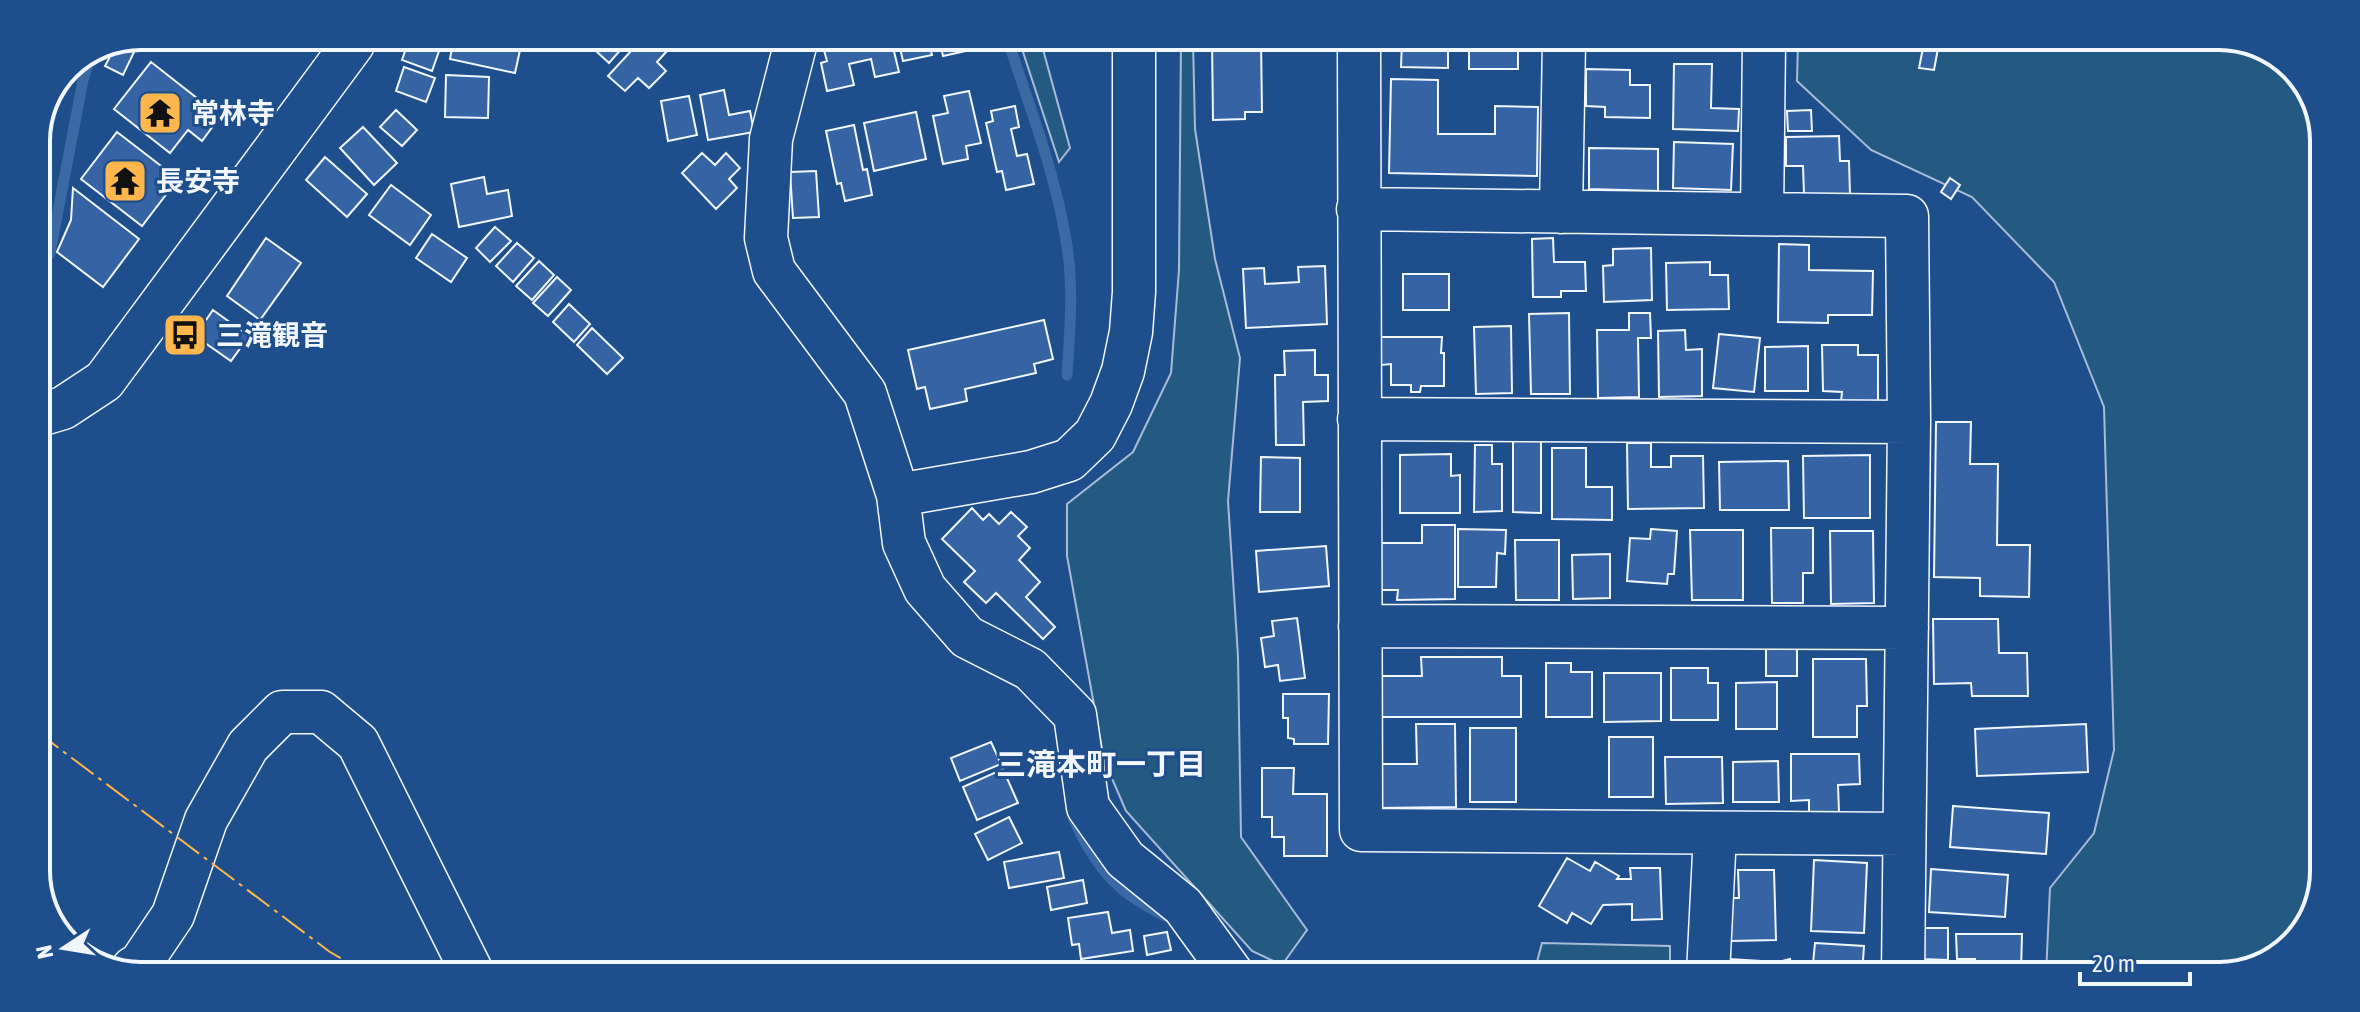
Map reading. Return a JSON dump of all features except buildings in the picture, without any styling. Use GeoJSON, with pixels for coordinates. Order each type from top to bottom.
{"type":"FeatureCollection","features":[{"type":"Feature","properties":{"kind":"street"},"geometry":{"type":"LineString","coordinates":[[50,412],[63,408],[104,381],[347,50]]}},
{"type":"Feature","properties":{"kind":"street"},"geometry":{"type":"LineString","coordinates":[[794,50],[771,139],[766,238],[774,271],[865,393],[898,495],[904,543],[925,589],[967,637],[1030,669],[1075,715],[1088,807],[1125,859],[1183,906],[1224,962]]}},
{"type":"Feature","properties":{"kind":"street"},"geometry":{"type":"LineString","coordinates":[[1359,50],[1361,830],[1904,834]]}},
{"type":"Feature","properties":{"kind":"street"},"geometry":{"type":"LineString","coordinates":[[1561,212],[1564,50]]}},
{"type":"Feature","properties":{"kind":"street"},"geometry":{"type":"LineString","coordinates":[[1762,214],[1764,50]]}},
{"type":"Feature","properties":{"kind":"street"},"geometry":{"type":"LineString","coordinates":[[898,495],[1031,472],[1069,460],[1095,435],[1123,371],[1131,332],[1134,292],[1134,58]]}},
{"type":"Feature","properties":{"kind":"street"},"geometry":{"type":"LineString","coordinates":[[1358,209],[1907,216],[1909,422],[1903,962]]}},
{"type":"Feature","properties":{"kind":"street"},"geometry":{"type":"LineString","coordinates":[[1359,419],[1909,422]]}},
{"type":"Feature","properties":{"kind":"street"},"geometry":{"type":"LineString","coordinates":[[1360,626],[1907,628]]}},
{"type":"Feature","properties":{"kind":"street"},"geometry":{"type":"LineString","coordinates":[[141,962],[173,915],[206,820],[248,746],[282,712],[321,712],[358,743],[467,962]]}},
{"type":"Feature","properties":{"kind":"street"},"geometry":{"type":"LineString","coordinates":[[1709,962],[1715,834]]}},
{"type":"Feature","properties":{"kind":"shaded area"},"geometry":{"type":"Polygon","coordinates":[[[1022,50],[1043,50],[1070,148],[1059,162],[1022,50]]]}},
{"type":"Feature","properties":{"kind":"shaded area"},"geometry":{"type":"Polygon","coordinates":[[[1181,50],[1193,50],[1195,129],[1215,259],[1240,358],[1228,501],[1238,656],[1241,837],[1307,930],[1284,962],[1276,962],[1252,951],[1126,811],[1104,760],[1067,556],[1067,504],[1133,452],[1171,373],[1179,270],[1181,50]]]}},
{"type":"Feature","properties":{"kind":"shaded area"},"geometry":{"type":"Polygon","coordinates":[[[1798,50],[2219,50],[2237,52],[2264,62],[2287,81],[2301,101],[2310,135],[2310,871],[2308,889],[2298,916],[2283,935],[2259,953],[2219,962],[2047,962],[2050,888],[2094,833],[2114,750],[2104,407],[2054,282],[1972,197],[1871,150],[1797,81],[1798,50]]]}},
{"type":"Feature","properties":{"kind":"shaded area"},"geometry":{"type":"Polygon","coordinates":[[[1542,943],[1670,946],[1670,962],[1537,962],[1542,943]]]}},
{"type":"Feature","properties":{"kind":"waterway"},"geometry":{"type":"LineString","coordinates":[[1011,50],[1035,120],[1061,215],[1071,290],[1067,375]]}},
{"type":"Feature","properties":{"kind":"waterway"},"geometry":{"type":"LineString","coordinates":[[50,253],[86,69]]}},
{"type":"Feature","properties":{"kind":"waterway"},"geometry":{"type":"LineString","coordinates":[[1073,817],[1093,856],[1114,882],[1132,897],[1165,916]]}},
{"type":"Feature","properties":{"kind":"power"},"geometry":{"type":"LineString","coordinates":[[50,742],[330,952],[348,962]]}},
{"type":"Feature","properties":{"kind":"place","name":"常林寺"},"geometry":{"type":"Point","coordinates":[160,113]}},
{"type":"Feature","properties":{"kind":"place","name":"長安寺"},"geometry":{"type":"Point","coordinates":[125,181]}},
{"type":"Feature","properties":{"kind":"place","name":"三滝観音"},"geometry":{"type":"Point","coordinates":[185,335]}},
{"type":"Feature","properties":{"kind":"district","name":"三滝本町一丁目"},"geometry":{"type":"Point","coordinates":[1101,764]}}]}
